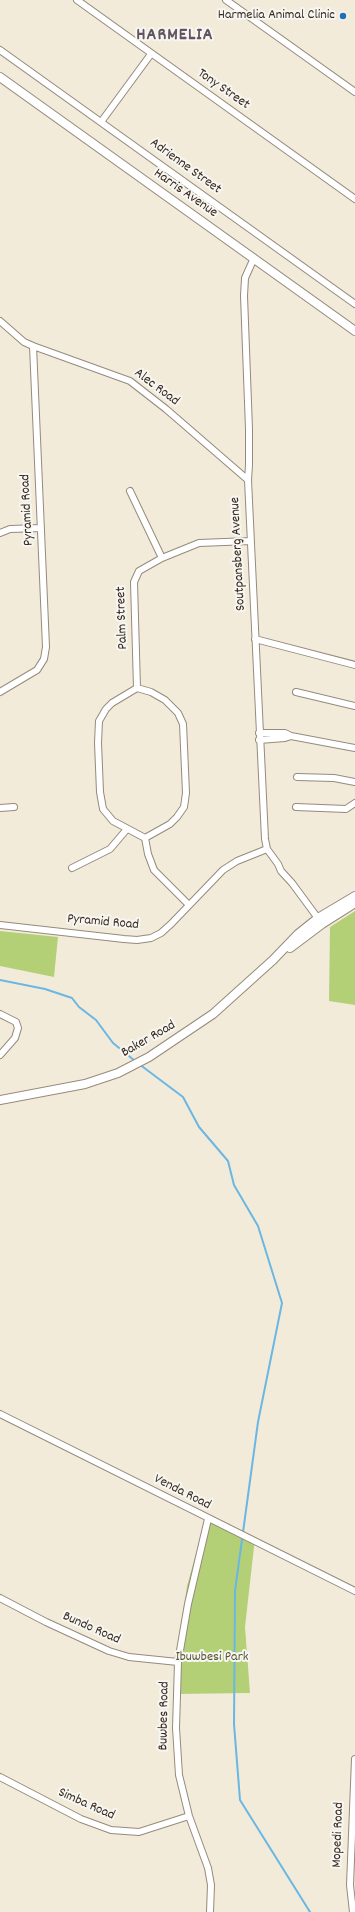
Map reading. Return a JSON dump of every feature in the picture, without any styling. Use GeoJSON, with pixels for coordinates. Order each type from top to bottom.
{"type":"FeatureCollection","features":[{"type":"Feature","properties":{"kind":"main road","name":"Harris Avenue"},"geometry":{"type":"LineString","coordinates":[[0,77],[355,332]]}},
{"type":"Feature","properties":{"kind":"main road","name":"Baker Road"},"geometry":{"type":"LineString","coordinates":[[0,1100],[85,1084],[128,1068],[150,1057],[213,1014],[273,960],[320,921],[355,896]]}},
{"type":"Feature","properties":{"kind":"main road","name":"Baker Road"},"geometry":{"type":"LineString","coordinates":[[320,921],[355,903]]}},
{"type":"Feature","properties":{"kind":"main road","name":"Baker Road"},"geometry":{"type":"LineString","coordinates":[[0,1095],[16,1098]]}},
{"type":"Feature","properties":{"kind":"street","name":"Tony Street"},"geometry":{"type":"LineString","coordinates":[[77,0],[355,199]]}},
{"type":"Feature","properties":{"kind":"street"},"geometry":{"type":"LineString","coordinates":[[226,0],[355,92]]}},
{"type":"Feature","properties":{"kind":"street","name":"Adrienne Street"},"geometry":{"type":"LineString","coordinates":[[0,50],[355,304]]}},
{"type":"Feature","properties":{"kind":"street"},"geometry":{"type":"LineString","coordinates":[[101,122],[151,54]]}},
{"type":"Feature","properties":{"kind":"street","name":"Soutpansberg Avenue"},"geometry":{"type":"LineString","coordinates":[[254,258],[246,278],[244,296],[250,465],[248,480],[259,740],[264,826],[267,849]]}},
{"type":"Feature","properties":{"kind":"street"},"geometry":{"type":"LineString","coordinates":[[0,321],[24,342],[33,346]]}},
{"type":"Feature","properties":{"kind":"street","name":"Alec Road"},"geometry":{"type":"LineString","coordinates":[[33,346],[130,381],[248,480]]}},
{"type":"Feature","properties":{"kind":"street","name":"Pyramid Road"},"geometry":{"type":"LineString","coordinates":[[0,692],[36,670],[45,655],[46,628],[33,346]]}},
{"type":"Feature","properties":{"kind":"street"},"geometry":{"type":"LineString","coordinates":[[130,491],[162,558]]}},
{"type":"Feature","properties":{"kind":"street"},"geometry":{"type":"LineString","coordinates":[[0,533],[10,529],[41,528]]}},
{"type":"Feature","properties":{"kind":"street","name":"Palm Street"},"geometry":{"type":"LineString","coordinates":[[137,688],[134,579],[141,569],[162,558],[199,543],[250,541]]}},
{"type":"Feature","properties":{"kind":"street"},"geometry":{"type":"LineString","coordinates":[[255,640],[355,665]]}},
{"type":"Feature","properties":{"kind":"street"},"geometry":{"type":"LineString","coordinates":[[137,688],[165,700],[173,707],[181,718],[184,747],[186,793],[184,807],[170,824],[145,838],[118,825],[107,815],[101,801],[98,730],[99,721],[106,709],[119,698],[137,688]]}},
{"type":"Feature","properties":{"kind":"street"},"geometry":{"type":"LineString","coordinates":[[296,692],[355,706]]}},
{"type":"Feature","properties":{"kind":"street"},"geometry":{"type":"LineString","coordinates":[[259,732],[285,733],[291,736],[355,748]]}},
{"type":"Feature","properties":{"kind":"street"},"geometry":{"type":"LineString","coordinates":[[259,740],[285,738],[291,736]]}},
{"type":"Feature","properties":{"kind":"street"},"geometry":{"type":"LineString","coordinates":[[297,776],[334,778],[355,782]]}},
{"type":"Feature","properties":{"kind":"street"},"geometry":{"type":"LineString","coordinates":[[296,807],[346,808],[355,802]]}},
{"type":"Feature","properties":{"kind":"street"},"geometry":{"type":"LineString","coordinates":[[0,808],[14,807]]}},
{"type":"Feature","properties":{"kind":"street"},"geometry":{"type":"LineString","coordinates":[[72,868],[110,849],[127,829]]}},
{"type":"Feature","properties":{"kind":"street"},"geometry":{"type":"LineString","coordinates":[[145,838],[148,854],[154,870],[189,905]]}},
{"type":"Feature","properties":{"kind":"street"},"geometry":{"type":"LineString","coordinates":[[267,849],[278,864],[281,871],[290,880],[320,921]]}},
{"type":"Feature","properties":{"kind":"street","name":"Pyramid Road"},"geometry":{"type":"LineString","coordinates":[[0,925],[143,940],[161,933],[217,876],[230,865],[267,849]]}},
{"type":"Feature","properties":{"kind":"street"},"geometry":{"type":"LineString","coordinates":[[0,1014],[16,1022],[18,1028],[15,1038],[0,1055]]}},
{"type":"Feature","properties":{"kind":"street","name":"Venda Road"},"geometry":{"type":"LineString","coordinates":[[0,1414],[355,1591]]}},
{"type":"Feature","properties":{"kind":"street","name":"Buwbes Road"},"geometry":{"type":"LineString","coordinates":[[208,1519],[188,1604],[178,1662],[176,1759],[181,1790],[208,1868],[211,1885],[210,1912]]}},
{"type":"Feature","properties":{"kind":"street","name":"Bundo Road"},"geometry":{"type":"LineString","coordinates":[[0,1598],[46,1622],[109,1651],[129,1657],[178,1662]]}},
{"type":"Feature","properties":{"kind":"street","name":"Mopedi Road"},"geometry":{"type":"LineString","coordinates":[[353,1912],[350,1885],[355,1759]]}},
{"type":"Feature","properties":{"kind":"street","name":"Simba Road"},"geometry":{"type":"LineString","coordinates":[[0,1778],[81,1818],[111,1830],[139,1832],[189,1816]]}},
{"type":"Feature","properties":{"kind":"green space"},"geometry":{"type":"Polygon","coordinates":[[[355,911],[355,1005],[329,1001],[330,927],[355,911]]]}},
{"type":"Feature","properties":{"kind":"green space"},"geometry":{"type":"Polygon","coordinates":[[[0,931],[58,937],[54,977],[0,966],[0,931]]]}},
{"type":"Feature","properties":{"kind":"green space","name":"Ibuwbesi Park"},"geometry":{"type":"Polygon","coordinates":[[[207,1514],[255,1538],[245,1627],[250,1693],[176,1694],[176,1661],[187,1586],[207,1514]]]}},
{"type":"Feature","properties":{"kind":"waterway"},"geometry":{"type":"LineString","coordinates":[[0,980],[45,989],[72,998],[79,1007],[96,1020],[113,1043],[135,1061]]}},
{"type":"Feature","properties":{"kind":"waterway"},"geometry":{"type":"LineString","coordinates":[[139,1064],[183,1097],[199,1127],[228,1161],[234,1185],[258,1226],[282,1303],[258,1422],[235,1591],[234,1724],[240,1800],[310,1912]]}},
{"type":"Feature","properties":{"kind":"place","name":"Harmelia Animal Clinic"},"geometry":{"type":"Point","coordinates":[343,16]}},
{"type":"Feature","properties":{"kind":"district","name":"HARMELIA"},"geometry":{"type":"Point","coordinates":[175,37]}}]}
